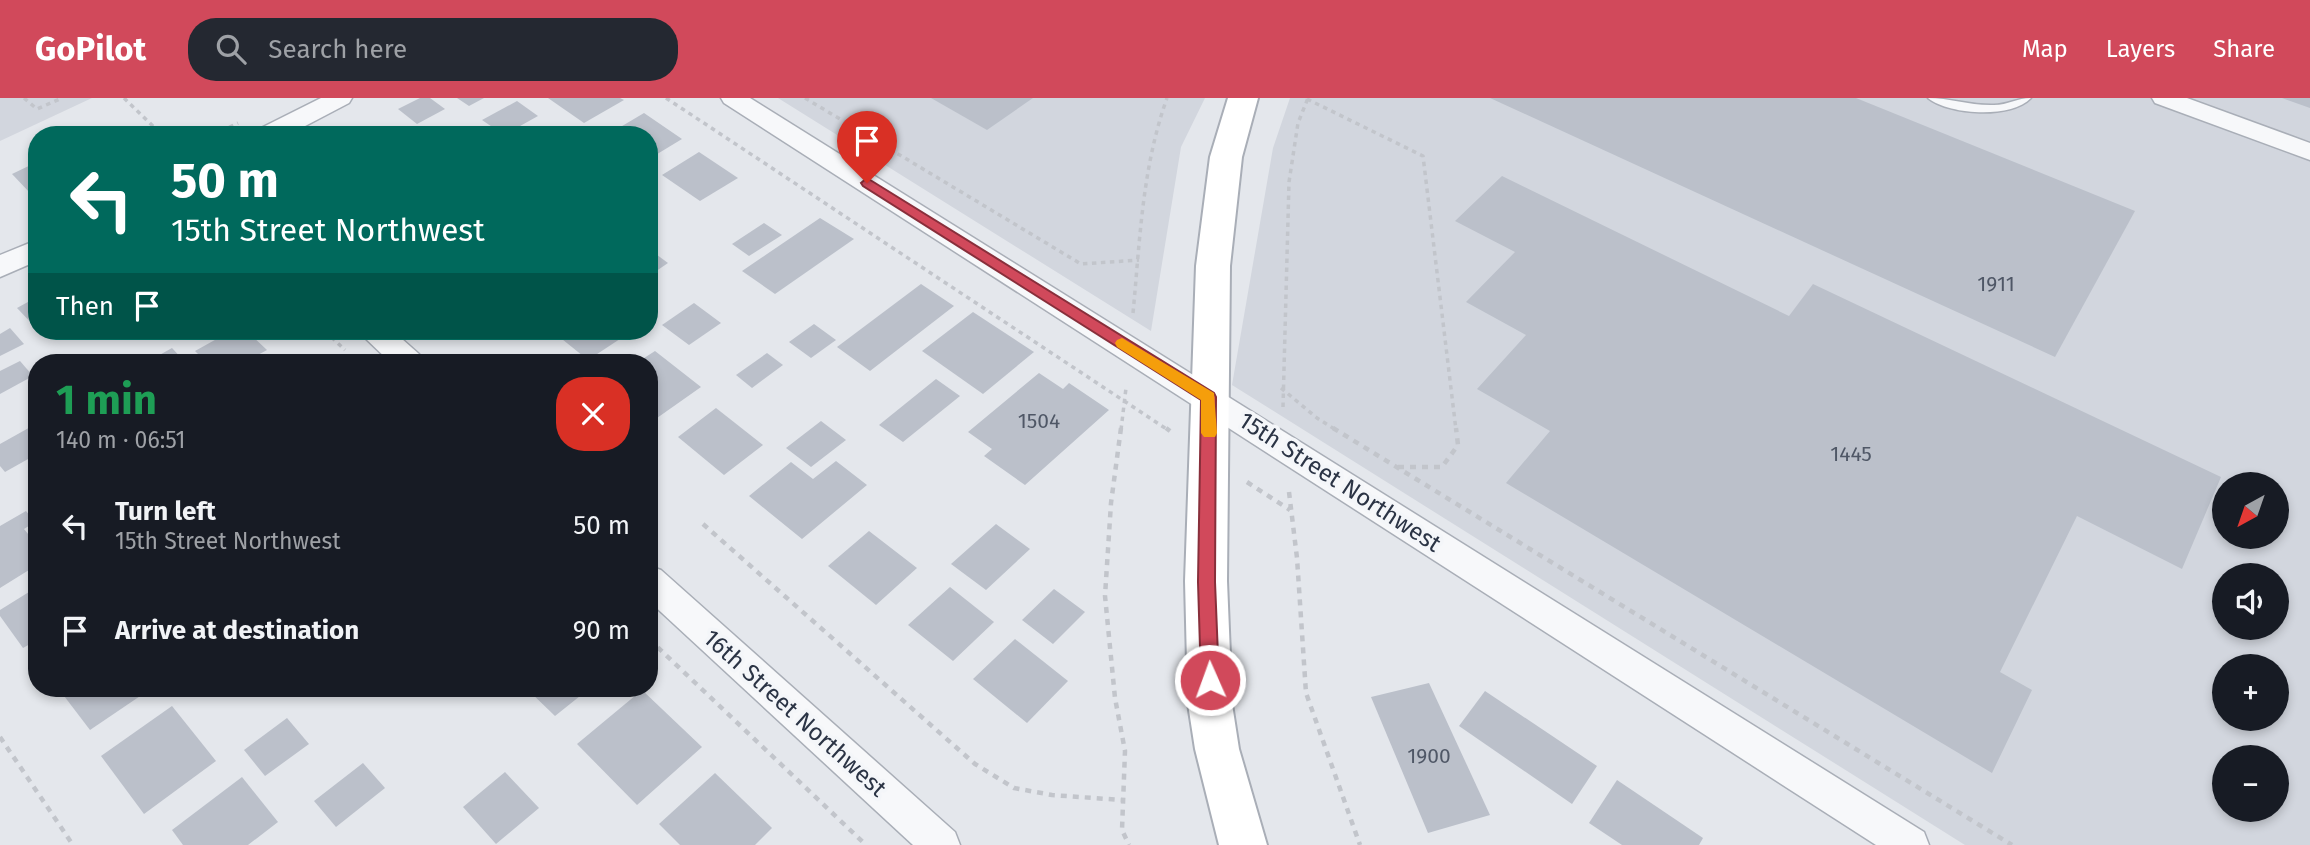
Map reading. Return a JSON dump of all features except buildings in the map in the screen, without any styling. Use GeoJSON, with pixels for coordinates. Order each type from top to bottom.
{"type":"FeatureCollection","features":[{"type":"Feature","properties":{"kind":"main road"},"geometry":{"type":"LineString","coordinates":[[1242,98],[1226,157],[1213,266],[1206,582],[1210,704],[1217,749],[1243,845]]}},
{"type":"Feature","properties":{"kind":"street"},"geometry":{"type":"LineString","coordinates":[[286,126],[340,98]]}},
{"type":"Feature","properties":{"kind":"street","name":"15th Street Northwest"},"geometry":{"type":"LineString","coordinates":[[733,98],[1209,397],[1910,845]]}},
{"type":"Feature","properties":{"kind":"street"},"geometry":{"type":"LineString","coordinates":[[2164,98],[2310,152]]}},
{"type":"Feature","properties":{"kind":"street"},"geometry":{"type":"LineString","coordinates":[[0,267],[28,253]]}},
{"type":"Feature","properties":{"kind":"street"},"geometry":{"type":"LineString","coordinates":[[385,340],[401,354]]}},
{"type":"Feature","properties":{"kind":"street","name":"16th Street Northwest"},"geometry":{"type":"LineString","coordinates":[[658,588],[941,845]]}},
{"type":"Feature","properties":{"kind":"lane"},"geometry":{"type":"LineString","coordinates":[[1934,98],[1955,106],[1982,109],[2006,107],[2025,98]]}},
{"type":"Feature","properties":{"kind":"path"},"geometry":{"type":"LineString","coordinates":[[24,98],[37,109],[62,98]]}},
{"type":"Feature","properties":{"kind":"path"},"geometry":{"type":"LineString","coordinates":[[124,98],[153,126]]}},
{"type":"Feature","properties":{"kind":"path"},"geometry":{"type":"LineString","coordinates":[[666,98],[1125,401],[1111,503],[1105,596],[1115,698],[1125,751],[1121,800],[1122,831],[1129,845]]}},
{"type":"Feature","properties":{"kind":"path"},"geometry":{"type":"LineString","coordinates":[[805,98],[1081,264],[1139,260]]}},
{"type":"Feature","properties":{"kind":"path"},"geometry":{"type":"LineString","coordinates":[[1134,304],[1142,190],[1153,132],[1167,98]]}},
{"type":"Feature","properties":{"kind":"path"},"geometry":{"type":"LineString","coordinates":[[1397,467],[1442,467],[1458,445],[1423,156],[1307,98],[1298,123],[1289,183],[1281,388],[1317,418],[2012,845]]}},
{"type":"Feature","properties":{"kind":"path"},"geometry":{"type":"LineString","coordinates":[[335,340],[350,354]]}},
{"type":"Feature","properties":{"kind":"path"},"geometry":{"type":"LineString","coordinates":[[1290,511],[1297,558],[1306,693],[1360,845]]}},
{"type":"Feature","properties":{"kind":"path"},"geometry":{"type":"LineString","coordinates":[[703,524],[975,764],[1014,788],[1052,795],[1121,800]]}},
{"type":"Feature","properties":{"kind":"path"},"geometry":{"type":"LineString","coordinates":[[658,648],[866,845]]}},
{"type":"Feature","properties":{"kind":"path"},"geometry":{"type":"LineString","coordinates":[[0,737],[73,845]]}},
{"type":"Feature","properties":{"kind":"shaded area"},"geometry":{"type":"Polygon","coordinates":[[[0,98],[92,98],[28,126],[0,141],[0,98]]]}},
{"type":"Feature","properties":{"kind":"shaded area"},"geometry":{"type":"Polygon","coordinates":[[[778,98],[1205,98],[1181,147],[1151,331],[778,98]]]}},
{"type":"Feature","properties":{"kind":"shaded area"},"geometry":{"type":"Polygon","coordinates":[[[1290,98],[2310,98],[2310,845],[1965,845],[1232,385],[1273,148],[1290,98]]]}},
{"type":"Feature","properties":{"kind":"slow traffic"},"geometry":{"type":"LineString","coordinates":[[1122,343],[1209,397],[1209,433]]}},
{"type":"Feature","properties":{"kind":"route"},"geometry":{"type":"LineString","coordinates":[[867,183],[1209,397],[1206,582],[1210,680]]}}]}
